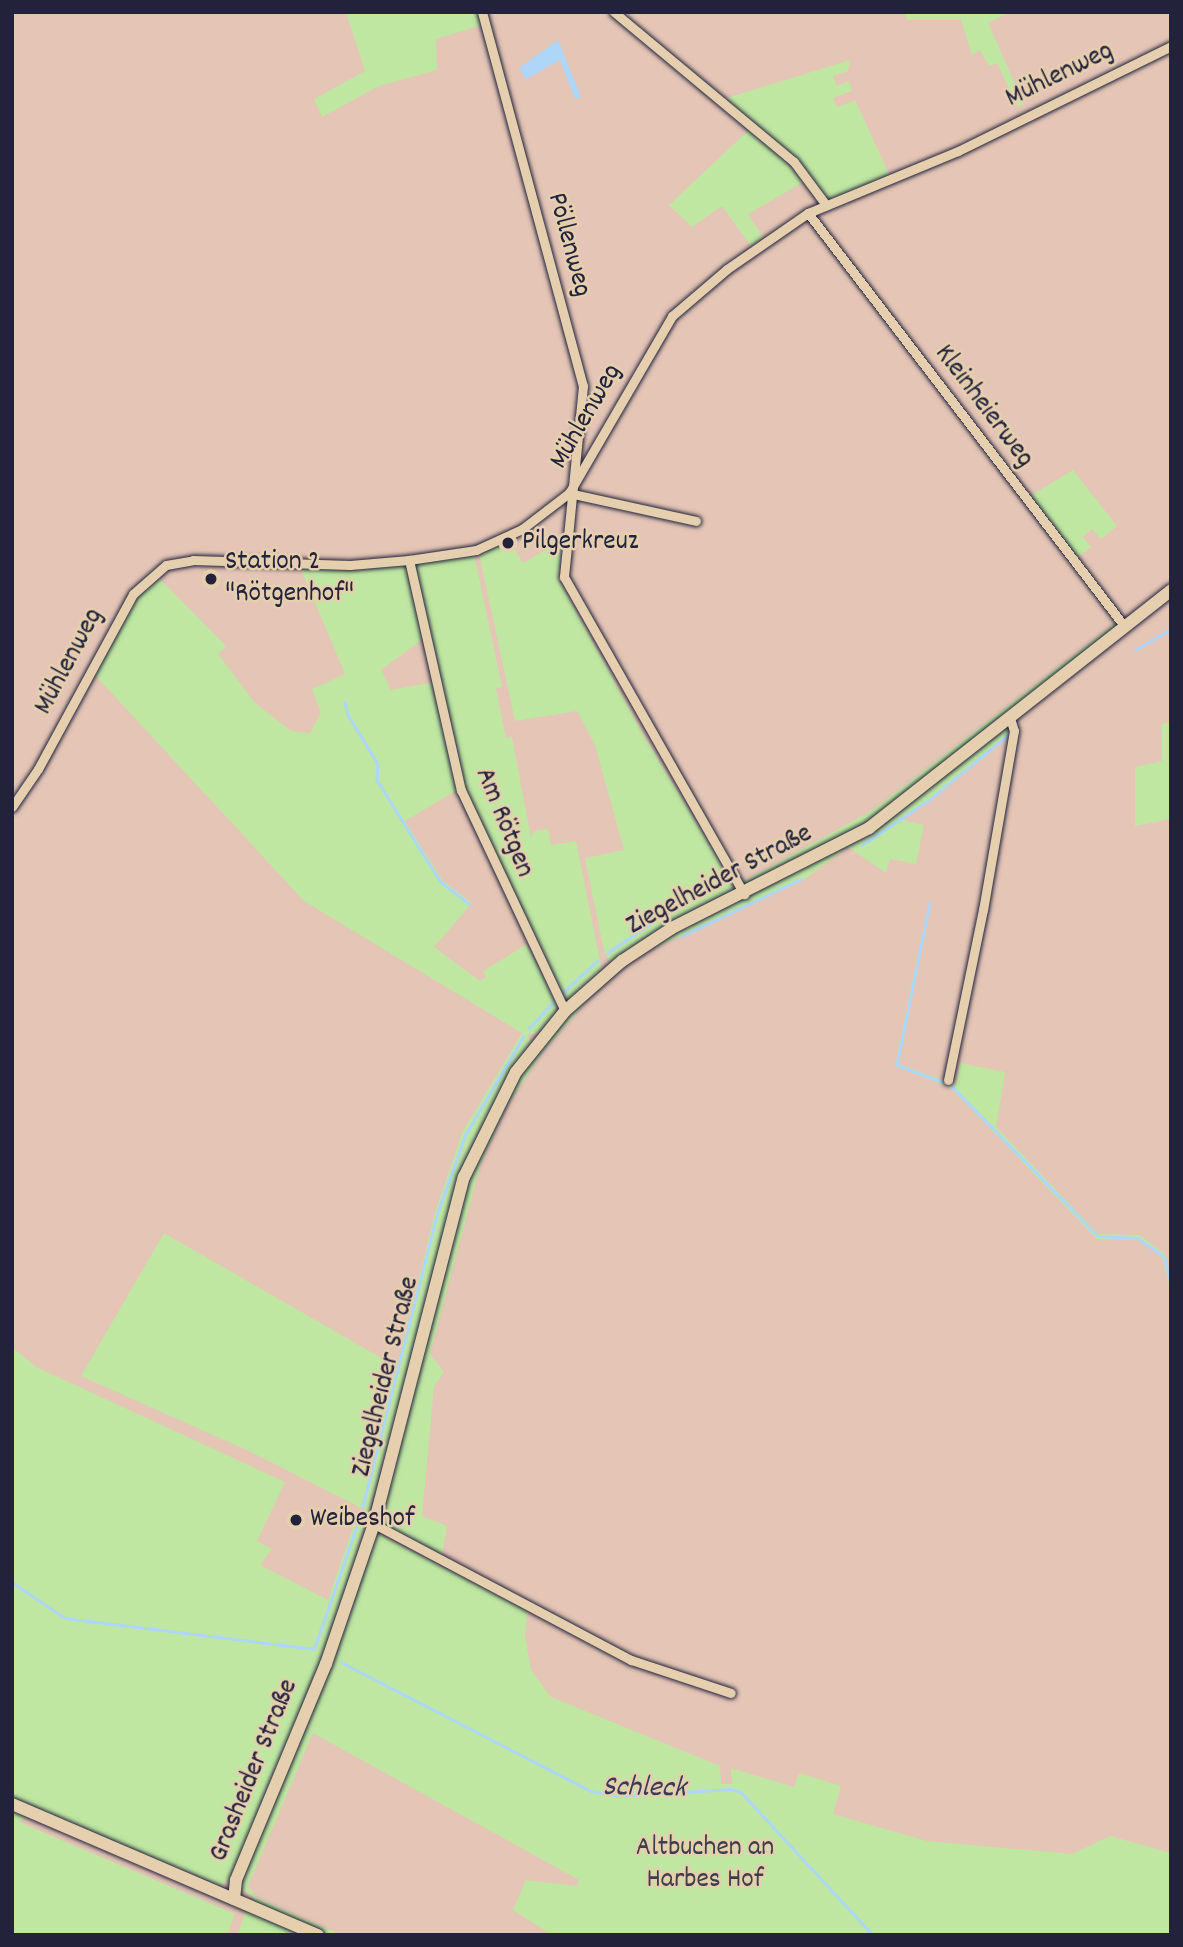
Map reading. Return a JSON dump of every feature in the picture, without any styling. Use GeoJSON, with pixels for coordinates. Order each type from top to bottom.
{"type":"FeatureCollection","features":[{"type":"Feature","properties":{"kind":"street","name":"Pöllenweg"},"geometry":{"type":"LineString","coordinates":[[482,12],[583,386],[569,492],[564,577],[744,894]]}},
{"type":"Feature","properties":{"kind":"street"},"geometry":{"type":"LineString","coordinates":[[614,12],[794,162],[826,205]]}},
{"type":"Feature","properties":{"kind":"street","name":"Mühlenweg"},"geometry":{"type":"LineString","coordinates":[[12,807],[38,769],[133,594],[166,565],[193,560],[350,565],[409,560],[476,550],[522,529],[569,492],[672,316],[727,269],[808,213],[958,151],[1171,46]]}},
{"type":"Feature","properties":{"kind":"street","name":"Kleinheierweg"},"geometry":{"type":"LineString","coordinates":[[808,213],[1125,626]]}},
{"type":"Feature","properties":{"kind":"street"},"geometry":{"type":"LineString","coordinates":[[569,492],[696,521]]}},
{"type":"Feature","properties":{"kind":"street","name":"Am Rötgen"},"geometry":{"type":"LineString","coordinates":[[409,560],[461,790],[565,1011]]}},
{"type":"Feature","properties":{"kind":"street","name":"Ziegelheider Straße"},"geometry":{"type":"LineString","coordinates":[[327,1661],[374,1524],[471,1157],[516,1072],[565,1011],[641,947],[869,828],[1171,590]]}},
{"type":"Feature","properties":{"kind":"street"},"geometry":{"type":"LineString","coordinates":[[948,1080],[984,910],[1014,731],[1010,718]]}},
{"type":"Feature","properties":{"kind":"street"},"geometry":{"type":"LineString","coordinates":[[374,1524],[631,1660],[731,1693]]}},
{"type":"Feature","properties":{"kind":"street","name":"Grasheider Straße"},"geometry":{"type":"LineString","coordinates":[[234,1899],[236,1880],[327,1661]]}},
{"type":"Feature","properties":{"kind":"street","name":"Grasheider Straße"},"geometry":{"type":"LineString","coordinates":[[12,1804],[318,1935]]}},
{"type":"Feature","properties":{"kind":"green space"},"geometry":{"type":"Polygon","coordinates":[[[346,12],[479,12],[482,25],[436,39],[437,70],[379,86],[322,117],[314,99],[365,71],[346,12]]]}},
{"type":"Feature","properties":{"kind":"green space"},"geometry":{"type":"Polygon","coordinates":[[[904,12],[1010,12],[988,23],[1024,104],[1018,107],[997,63],[989,66],[980,50],[972,55],[961,20],[908,20],[904,12]]]}},
{"type":"Feature","properties":{"kind":"green space"},"geometry":{"type":"Polygon","coordinates":[[[850,60],[848,71],[833,76],[837,86],[849,81],[852,91],[833,98],[837,107],[855,100],[890,176],[827,201],[796,160],[724,99],[850,60]]]}},
{"type":"Feature","properties":{"kind":"green space"},"geometry":{"type":"Polygon","coordinates":[[[751,128],[805,181],[748,214],[763,237],[751,246],[722,206],[692,227],[669,205],[751,128]]]}},
{"type":"Feature","properties":{"kind":"green space"},"geometry":{"type":"Polygon","coordinates":[[[1073,470],[1117,526],[1101,539],[1092,529],[1083,537],[1091,547],[1075,560],[1027,498],[1073,470]]]}},
{"type":"Feature","properties":{"kind":"green space"},"geometry":{"type":"Polygon","coordinates":[[[509,540],[523,563],[562,541],[558,578],[644,736],[734,885],[734,893],[612,965],[604,951],[585,858],[624,850],[595,745],[577,711],[515,721],[480,558],[481,553],[509,540]]]}},
{"type":"Feature","properties":{"kind":"green space"},"geometry":{"type":"Polygon","coordinates":[[[474,554],[502,687],[496,688],[506,738],[512,737],[531,838],[534,831],[548,829],[551,845],[576,841],[602,971],[567,1003],[560,998],[464,793],[416,573],[415,563],[474,554]]]}},
{"type":"Feature","properties":{"kind":"green space"},"geometry":{"type":"Polygon","coordinates":[[[405,565],[424,638],[381,670],[391,690],[434,682],[457,790],[405,821],[442,880],[472,903],[434,947],[480,981],[486,977],[483,971],[527,944],[560,1011],[538,1033],[527,1035],[531,1041],[471,1146],[369,1512],[251,1452],[81,1376],[164,1233],[397,1367],[435,1213],[462,1133],[522,1033],[304,901],[94,674],[137,596],[157,576],[226,646],[218,654],[255,703],[291,731],[310,733],[321,713],[312,689],[345,674],[300,567],[405,565]]]}},
{"type":"Feature","properties":{"kind":"green space"},"geometry":{"type":"Polygon","coordinates":[[[1117,622],[1117,628],[867,823],[748,887],[742,882],[871,811],[1117,622]]]}},
{"type":"Feature","properties":{"kind":"green space"},"geometry":{"type":"Polygon","coordinates":[[[1171,722],[1171,819],[1135,826],[1135,767],[1162,761],[1162,724],[1171,722]]]}},
{"type":"Feature","properties":{"kind":"green space"},"geometry":{"type":"Polygon","coordinates":[[[1008,726],[1010,736],[903,820],[924,825],[916,864],[890,859],[886,873],[848,847],[802,881],[657,947],[658,942],[876,827],[1008,726]]]}},
{"type":"Feature","properties":{"kind":"green space"},"geometry":{"type":"Polygon","coordinates":[[[929,901],[898,1064],[945,1081],[944,1085],[895,1066],[929,901]]]}},
{"type":"Feature","properties":{"kind":"green space"},"geometry":{"type":"Polygon","coordinates":[[[633,960],[587,1001],[542,1053],[507,1106],[481,1163],[430,1354],[444,1372],[434,1386],[422,1516],[447,1526],[442,1556],[382,1524],[380,1515],[467,1186],[479,1150],[521,1071],[560,1023],[633,960]]]}},
{"type":"Feature","properties":{"kind":"green space"},"geometry":{"type":"Polygon","coordinates":[[[960,1063],[1005,1072],[996,1127],[1098,1234],[1139,1235],[1165,1254],[1171,1291],[1162,1257],[1138,1240],[1097,1239],[949,1086],[956,1084],[960,1063]]]}},
{"type":"Feature","properties":{"kind":"green space"},"geometry":{"type":"Polygon","coordinates":[[[12,1347],[36,1367],[285,1482],[257,1541],[272,1549],[260,1565],[328,1600],[356,1519],[366,1523],[332,1635],[233,1876],[221,1886],[12,1801],[12,1347]]]}},
{"type":"Feature","properties":{"kind":"green space","name":"Altbuchen an Harbes Hof"},"geometry":{"type":"Polygon","coordinates":[[[377,1533],[527,1610],[525,1637],[531,1670],[551,1697],[720,1766],[721,1784],[732,1784],[731,1768],[794,1787],[799,1773],[841,1786],[833,1814],[927,1841],[1072,1854],[1110,1836],[1171,1853],[1171,1935],[552,1935],[513,1910],[526,1880],[577,1886],[579,1880],[313,1733],[248,1886],[257,1898],[341,1935],[329,1935],[253,1901],[250,1899],[255,1898],[241,1889],[241,1878],[377,1533]]]}},
{"type":"Feature","properties":{"kind":"green space"},"geometry":{"type":"Polygon","coordinates":[[[12,1809],[28,1816],[19,1822],[235,1914],[227,1935],[12,1935],[12,1809]]]}},
{"type":"Feature","properties":{"kind":"green space"},"geometry":{"type":"Polygon","coordinates":[[[246,1909],[308,1935],[238,1935],[246,1909]]]}},
{"type":"Feature","properties":{"kind":"water"},"geometry":{"type":"Polygon","coordinates":[[[558,40],[581,97],[575,99],[560,60],[526,79],[519,68],[558,40]]]}},
{"type":"Feature","properties":{"kind":"waterway"},"geometry":{"type":"LineString","coordinates":[[1135,650],[1171,629]]}},
{"type":"Feature","properties":{"kind":"waterway"},"geometry":{"type":"LineString","coordinates":[[345,702],[348,715],[378,764],[377,780],[440,881],[469,904]]}},
{"type":"Feature","properties":{"kind":"waterway"},"geometry":{"type":"LineString","coordinates":[[862,845],[930,799],[1008,735]]}},
{"type":"Feature","properties":{"kind":"waterway"},"geometry":{"type":"LineString","coordinates":[[682,936],[801,879]]}},
{"type":"Feature","properties":{"kind":"waterway"},"geometry":{"type":"LineString","coordinates":[[930,903],[897,1065],[943,1082]]}},
{"type":"Feature","properties":{"kind":"waterway"},"geometry":{"type":"LineString","coordinates":[[607,953],[654,921]]}},
{"type":"Feature","properties":{"kind":"waterway"},"geometry":{"type":"LineString","coordinates":[[561,994],[597,961]]}},
{"type":"Feature","properties":{"kind":"waterway"},"geometry":{"type":"LineString","coordinates":[[529,1028],[552,1003]]}},
{"type":"Feature","properties":{"kind":"waterway"},"geometry":{"type":"LineString","coordinates":[[362,1508],[437,1214],[465,1135],[523,1037]]}},
{"type":"Feature","properties":{"kind":"waterway"},"geometry":{"type":"LineString","coordinates":[[951,1085],[1098,1236],[1138,1238],[1164,1256],[1171,1283]]}},
{"type":"Feature","properties":{"kind":"waterway","name":"Schleck"},"geometry":{"type":"LineString","coordinates":[[12,1582],[65,1618],[314,1649],[357,1525]]}},
{"type":"Feature","properties":{"kind":"waterway","name":"Schleck"},"geometry":{"type":"LineString","coordinates":[[341,1662],[591,1791],[618,1796],[731,1789],[741,1792],[873,1935]]}},
{"type":"Feature","properties":{"kind":"place","name":"Pilgerkreuz"},"geometry":{"type":"Point","coordinates":[508,543]}},
{"type":"Feature","properties":{"kind":"place","name":"Station 2 \"Rötgenhof\""},"geometry":{"type":"Point","coordinates":[211,579]}},
{"type":"Feature","properties":{"kind":"place","name":"Weibeshof"},"geometry":{"type":"Point","coordinates":[296,1520]}}]}
